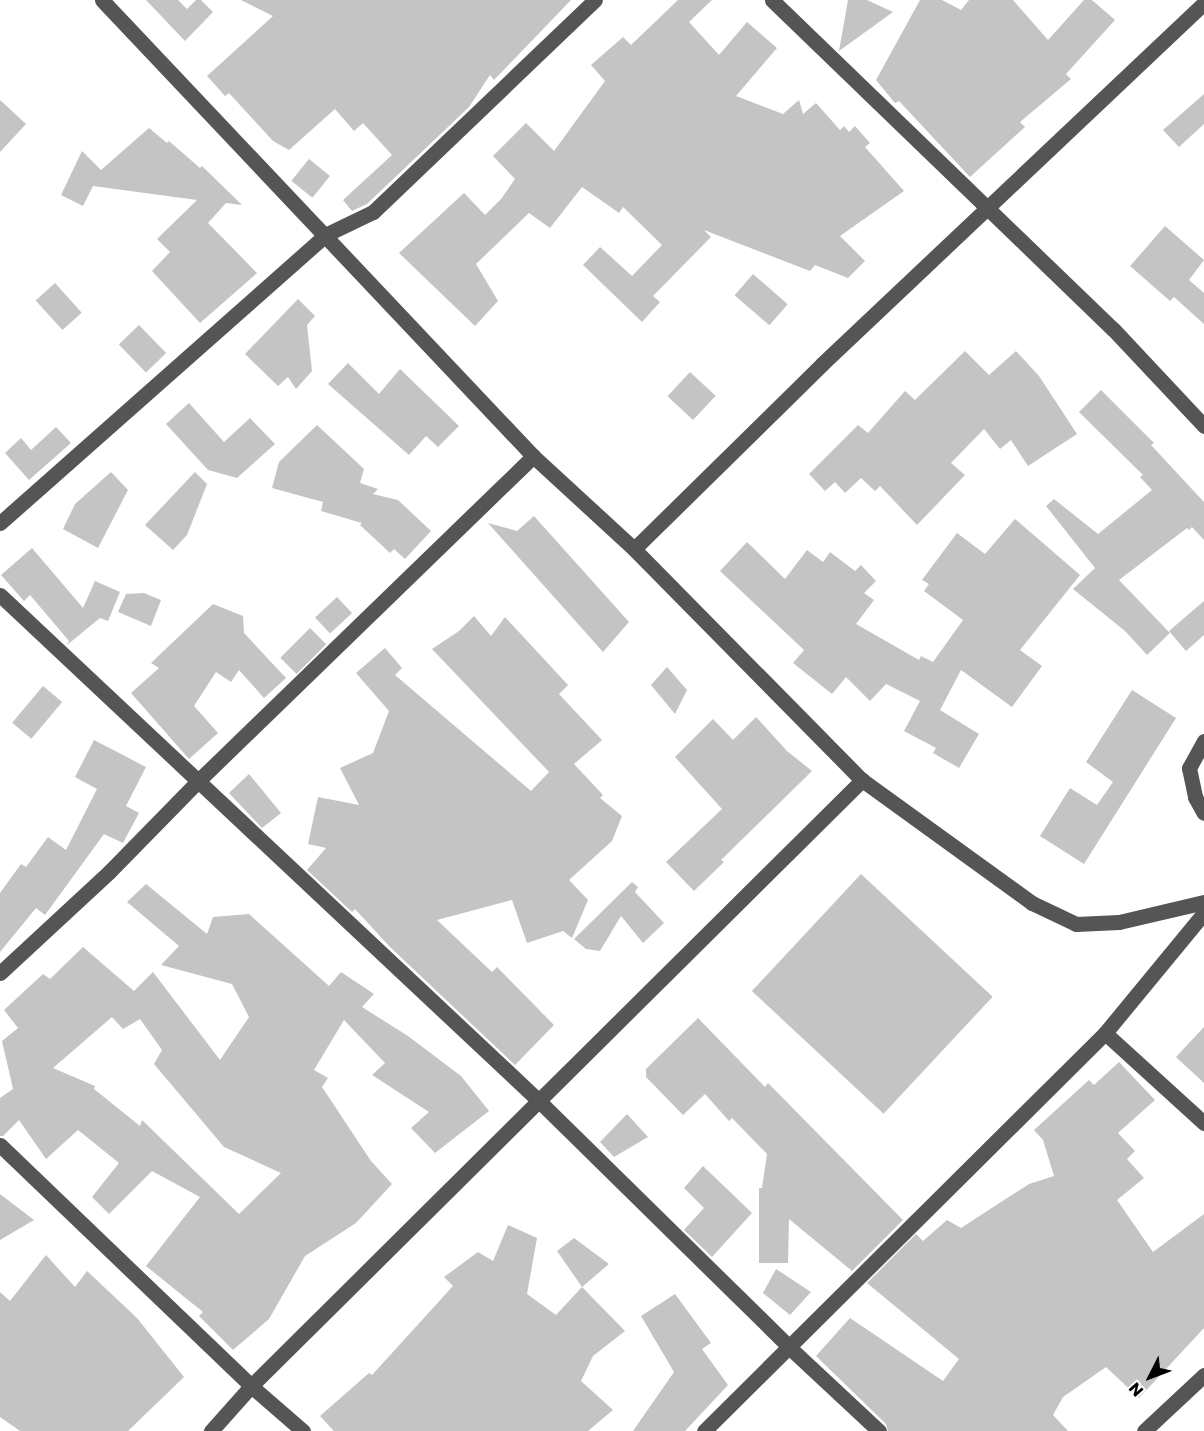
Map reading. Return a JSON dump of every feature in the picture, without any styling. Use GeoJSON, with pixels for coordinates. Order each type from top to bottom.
{"type":"FeatureCollection","features":[{"type":"Feature","properties":{"kind":"street"},"geometry":{"type":"LineString","coordinates":[[102,0],[533,456],[634,549],[862,780],[1032,903],[1076,924],[1119,922],[1204,902]]}},
{"type":"Feature","properties":{"kind":"street"},"geometry":{"type":"LineString","coordinates":[[0,523],[325,235],[373,212],[595,0]]}},
{"type":"Feature","properties":{"kind":"street"},"geometry":{"type":"LineString","coordinates":[[772,0],[1113,329],[1204,426]]}},
{"type":"Feature","properties":{"kind":"street"},"geometry":{"type":"LineString","coordinates":[[634,549],[822,364],[1204,3]]}},
{"type":"Feature","properties":{"kind":"street"},"geometry":{"type":"LineString","coordinates":[[0,973],[109,872],[198,781],[533,456]]}},
{"type":"Feature","properties":{"kind":"street"},"geometry":{"type":"LineString","coordinates":[[0,595],[538,1100],[790,1348],[879,1431]]}},
{"type":"Feature","properties":{"kind":"street"},"geometry":{"type":"LineString","coordinates":[[1204,741],[1189,768],[1196,797],[1204,813]]}},
{"type":"Feature","properties":{"kind":"street"},"geometry":{"type":"LineString","coordinates":[[211,1431],[251,1386],[862,780]]}},
{"type":"Feature","properties":{"kind":"street"},"geometry":{"type":"LineString","coordinates":[[704,1431],[1105,1033],[1204,913]]}},
{"type":"Feature","properties":{"kind":"street"},"geometry":{"type":"LineString","coordinates":[[1105,1033],[1204,1123]]}},
{"type":"Feature","properties":{"kind":"street"},"geometry":{"type":"LineString","coordinates":[[0,1145],[251,1386],[303,1431]]}},
{"type":"Feature","properties":{"kind":"street"},"geometry":{"type":"LineString","coordinates":[[1144,1431],[1204,1375]]}},
{"type":"Feature","properties":{"kind":"building"},"geometry":{"type":"Polygon","coordinates":[[[146,0],[178,0],[187,9],[196,0],[201,0],[213,12],[185,41],[146,0]]]}},
{"type":"Feature","properties":{"kind":"building"},"geometry":{"type":"Polygon","coordinates":[[[241,0],[571,0],[494,80],[490,75],[469,107],[367,204],[352,211],[343,200],[392,155],[363,123],[354,131],[335,109],[289,150],[273,141],[229,93],[225,96],[207,76],[273,16],[241,0]]]}},
{"type":"Feature","properties":{"kind":"building"},"geometry":{"type":"Polygon","coordinates":[[[678,0],[712,0],[689,22],[719,55],[747,22],[777,48],[736,96],[783,114],[799,100],[803,114],[816,103],[840,130],[844,126],[849,132],[855,126],[870,143],[865,147],[904,191],[840,236],[865,261],[848,278],[815,265],[810,271],[704,230],[711,237],[653,296],[660,302],[642,322],[583,265],[600,247],[632,276],[662,245],[623,207],[619,213],[582,187],[550,228],[529,213],[476,264],[498,301],[475,326],[399,253],[464,193],[485,215],[501,199],[515,179],[493,156],[526,123],[554,151],[605,81],[591,65],[623,37],[631,45],[678,0]]]}},
{"type":"Feature","properties":{"kind":"building"},"geometry":{"type":"Polygon","coordinates":[[[848,0],[867,0],[893,12],[839,51],[848,0]]]}},
{"type":"Feature","properties":{"kind":"building"},"geometry":{"type":"Polygon","coordinates":[[[920,0],[942,0],[961,10],[969,0],[1013,0],[1048,40],[1084,0],[1092,0],[1115,20],[1066,74],[1071,79],[1020,122],[1025,127],[970,177],[899,101],[895,103],[876,80],[920,0]]]}},
{"type":"Feature","properties":{"kind":"building"},"geometry":{"type":"Polygon","coordinates":[[[1204,94],[1204,124],[1179,147],[1163,130],[1204,94]]]}},
{"type":"Feature","properties":{"kind":"building"},"geometry":{"type":"Polygon","coordinates":[[[0,100],[26,124],[0,152],[0,100]]]}},
{"type":"Feature","properties":{"kind":"building"},"geometry":{"type":"Polygon","coordinates":[[[149,128],[167,143],[169,141],[200,168],[202,166],[242,205],[226,203],[208,223],[257,273],[200,323],[152,271],[170,252],[157,239],[197,200],[93,186],[83,206],[61,195],[82,151],[101,170],[149,128]]]}},
{"type":"Feature","properties":{"kind":"building"},"geometry":{"type":"Polygon","coordinates":[[[309,159],[330,176],[312,198],[291,181],[309,159]]]}},
{"type":"Feature","properties":{"kind":"building"},"geometry":{"type":"Polygon","coordinates":[[[1165,226],[1204,260],[1189,280],[1204,293],[1204,324],[1174,297],[1170,301],[1130,266],[1165,226]]]}},
{"type":"Feature","properties":{"kind":"building"},"geometry":{"type":"Polygon","coordinates":[[[753,274],[788,304],[769,325],[735,295],[753,274]]]}},
{"type":"Feature","properties":{"kind":"building"},"geometry":{"type":"Polygon","coordinates":[[[55,283],[82,313],[62,330],[36,300],[55,283]]]}},
{"type":"Feature","properties":{"kind":"building"},"geometry":{"type":"Polygon","coordinates":[[[298,299],[315,316],[307,325],[312,371],[296,389],[288,377],[278,386],[245,354],[298,299]]]}},
{"type":"Feature","properties":{"kind":"building"},"geometry":{"type":"Polygon","coordinates":[[[139,325],[166,353],[146,373],[119,344],[139,325]]]}},
{"type":"Feature","properties":{"kind":"building"},"geometry":{"type":"Polygon","coordinates":[[[965,351],[989,375],[1016,351],[1039,376],[1077,434],[1028,466],[1011,440],[1000,449],[984,429],[951,463],[965,475],[917,525],[880,486],[875,491],[861,478],[845,493],[835,482],[825,491],[809,474],[858,425],[868,433],[905,391],[915,400],[965,351]]]}},
{"type":"Feature","properties":{"kind":"building"},"geometry":{"type":"Polygon","coordinates":[[[348,363],[379,394],[400,369],[459,426],[438,447],[426,436],[409,455],[328,384],[348,363]]]}},
{"type":"Feature","properties":{"kind":"building"},"geometry":{"type":"Polygon","coordinates":[[[690,372],[716,396],[693,420],[667,396],[690,372]]]}},
{"type":"Feature","properties":{"kind":"building"},"geometry":{"type":"Polygon","coordinates":[[[1101,390],[1154,443],[1151,445],[1204,502],[1204,540],[1192,527],[1189,530],[1187,528],[1119,580],[1170,633],[1147,655],[1125,631],[1073,589],[1095,568],[1046,506],[1054,499],[1098,534],[1152,490],[1140,477],[1143,475],[1079,412],[1101,390]]]}},
{"type":"Feature","properties":{"kind":"building"},"geometry":{"type":"Polygon","coordinates":[[[189,403],[224,442],[250,418],[275,444],[237,478],[208,470],[166,424],[189,403]]]}},
{"type":"Feature","properties":{"kind":"building"},"geometry":{"type":"Polygon","coordinates":[[[317,425],[364,469],[360,483],[378,489],[373,494],[398,500],[431,531],[405,559],[394,549],[390,553],[360,525],[362,523],[321,511],[323,502],[272,488],[279,462],[317,425]]]}},
{"type":"Feature","properties":{"kind":"building"},"geometry":{"type":"Polygon","coordinates":[[[56,427],[71,443],[29,480],[5,453],[21,438],[31,450],[56,427]]]}},
{"type":"Feature","properties":{"kind":"building"},"geometry":{"type":"Polygon","coordinates":[[[111,472],[128,490],[98,548],[63,529],[75,504],[111,472]]]}},
{"type":"Feature","properties":{"kind":"building"},"geometry":{"type":"Polygon","coordinates":[[[195,472],[207,484],[187,535],[173,550],[145,525],[195,472]]]}},
{"type":"Feature","properties":{"kind":"building"},"geometry":{"type":"Polygon","coordinates":[[[534,516],[629,622],[603,652],[488,523],[517,531],[534,516]]]}},
{"type":"Feature","properties":{"kind":"building"},"geometry":{"type":"Polygon","coordinates":[[[1015,519],[1080,575],[1020,650],[1042,666],[1012,707],[961,670],[940,710],[979,734],[959,768],[933,753],[936,748],[904,731],[920,701],[886,684],[870,701],[846,677],[832,694],[793,663],[804,650],[720,571],[747,542],[785,579],[807,550],[823,562],[830,552],[855,571],[861,565],[876,581],[864,593],[874,600],[856,624],[919,660],[921,656],[933,662],[963,620],[924,591],[929,584],[922,580],[957,533],[985,554],[1015,519]]]}},
{"type":"Feature","properties":{"kind":"building"},"geometry":{"type":"Polygon","coordinates":[[[32,548],[83,608],[95,581],[120,592],[108,621],[100,618],[67,645],[69,641],[30,595],[24,601],[1,575],[32,548]]]}},
{"type":"Feature","properties":{"kind":"building"},"geometry":{"type":"Polygon","coordinates":[[[144,593],[161,600],[151,626],[118,612],[126,594],[144,593]]]}},
{"type":"Feature","properties":{"kind":"building"},"geometry":{"type":"Polygon","coordinates":[[[337,597],[352,613],[330,634],[315,617],[337,597]]]}},
{"type":"Feature","properties":{"kind":"building"},"geometry":{"type":"Polygon","coordinates":[[[1204,601],[1204,635],[1186,651],[1169,631],[1204,601]]]}},
{"type":"Feature","properties":{"kind":"building"},"geometry":{"type":"Polygon","coordinates":[[[213,604],[243,616],[244,633],[286,678],[264,698],[239,670],[231,682],[216,672],[194,706],[218,733],[189,759],[131,693],[159,668],[151,663],[213,604]]]}},
{"type":"Feature","properties":{"kind":"building"},"geometry":{"type":"Polygon","coordinates":[[[474,616],[491,636],[505,617],[568,685],[559,694],[602,740],[574,764],[603,795],[600,798],[622,816],[612,841],[569,880],[588,900],[572,938],[563,931],[527,943],[512,900],[437,920],[492,972],[497,967],[554,1025],[515,1065],[390,947],[355,909],[352,912],[307,870],[326,848],[308,844],[318,797],[359,805],[340,768],[373,753],[389,711],[356,673],[385,648],[402,668],[395,675],[531,791],[549,772],[432,649],[459,631],[474,616]]]}},
{"type":"Feature","properties":{"kind":"building"},"geometry":{"type":"Polygon","coordinates":[[[310,628],[326,644],[297,674],[280,658],[310,628]]]}},
{"type":"Feature","properties":{"kind":"building"},"geometry":{"type":"Polygon","coordinates":[[[667,667],[687,690],[675,714],[651,685],[667,667]]]}},
{"type":"Feature","properties":{"kind":"building"},"geometry":{"type":"Polygon","coordinates":[[[43,686],[62,702],[31,739],[12,723],[43,686]]]}},
{"type":"Feature","properties":{"kind":"building"},"geometry":{"type":"Polygon","coordinates":[[[1132,690],[1176,718],[1084,864],[1040,836],[1070,788],[1097,805],[1113,782],[1086,762],[1132,690]]]}},
{"type":"Feature","properties":{"kind":"building"},"geometry":{"type":"Polygon","coordinates":[[[756,717],[787,751],[812,771],[721,860],[724,862],[694,891],[666,862],[722,809],[675,757],[713,719],[733,740],[756,717]]]}},
{"type":"Feature","properties":{"kind":"building"},"geometry":{"type":"Polygon","coordinates":[[[94,740],[146,767],[126,806],[139,813],[123,843],[104,834],[45,915],[36,908],[0,952],[0,893],[21,864],[26,867],[48,837],[66,850],[97,789],[75,777],[94,740]]]}},
{"type":"Feature","properties":{"kind":"building"},"geometry":{"type":"Polygon","coordinates":[[[249,774],[281,813],[262,828],[229,793],[249,774]]]}},
{"type":"Feature","properties":{"kind":"building"},"geometry":{"type":"Polygon","coordinates":[[[861,874],[993,997],[884,1114],[752,991],[861,874]]]}},
{"type":"Feature","properties":{"kind":"building"},"geometry":{"type":"Polygon","coordinates":[[[632,882],[638,887],[635,892],[664,923],[643,943],[621,916],[600,951],[586,949],[574,939],[632,882]]]}},
{"type":"Feature","properties":{"kind":"building"},"geometry":{"type":"Polygon","coordinates":[[[146,884],[207,934],[213,917],[249,914],[329,986],[341,972],[374,994],[362,1007],[408,1036],[461,1076],[489,1111],[435,1153],[411,1128],[429,1112],[372,1075],[385,1063],[344,1020],[314,1070],[328,1078],[322,1087],[371,1161],[392,1184],[356,1223],[305,1256],[269,1319],[233,1350],[199,1316],[203,1312],[146,1266],[200,1197],[152,1171],[109,1214],[92,1197],[119,1163],[78,1130],[46,1159],[19,1120],[3,1136],[0,1136],[0,1098],[13,1089],[2,1041],[18,1028],[4,1010],[43,974],[50,979],[83,947],[134,991],[153,972],[220,1060],[249,1017],[232,984],[161,965],[179,946],[127,902],[146,884]],[[112,1017],[53,1068],[95,1086],[94,1089],[140,1126],[142,1120],[239,1214],[281,1173],[224,1147],[154,1064],[162,1050],[140,1019],[123,1029],[112,1017]]]}},
{"type":"Feature","properties":{"kind":"building"},"geometry":{"type":"Polygon","coordinates":[[[698,1018],[765,1087],[768,1083],[903,1220],[852,1271],[789,1219],[788,1263],[759,1263],[759,1188],[762,1188],[767,1154],[732,1118],[729,1121],[705,1094],[683,1115],[646,1077],[646,1069],[698,1018]]]}},
{"type":"Feature","properties":{"kind":"building"},"geometry":{"type":"Polygon","coordinates":[[[1204,1027],[1204,1083],[1176,1057],[1204,1027]]]}},
{"type":"Feature","properties":{"kind":"building"},"geometry":{"type":"Polygon","coordinates":[[[1119,1062],[1155,1100],[1118,1133],[1135,1151],[1127,1159],[1144,1178],[1117,1200],[1153,1252],[1204,1214],[1204,1328],[1139,1398],[1106,1367],[1063,1397],[1053,1415],[1068,1431],[888,1431],[886,1424],[816,1356],[850,1318],[943,1381],[959,1359],[867,1283],[916,1234],[923,1241],[947,1220],[961,1228],[1029,1184],[1054,1176],[1043,1140],[1034,1130],[1089,1080],[1094,1085],[1119,1062]]]}},
{"type":"Feature","properties":{"kind":"building"},"geometry":{"type":"Polygon","coordinates":[[[627,1114],[648,1137],[614,1157],[600,1142],[627,1114]]]}},
{"type":"Feature","properties":{"kind":"building"},"geometry":{"type":"Polygon","coordinates":[[[703,1166],[752,1213],[712,1257],[684,1230],[704,1208],[684,1188],[703,1166]]]}},
{"type":"Feature","properties":{"kind":"building"},"geometry":{"type":"Polygon","coordinates":[[[0,1194],[34,1220],[0,1240],[0,1194]]]}},
{"type":"Feature","properties":{"kind":"building"},"geometry":{"type":"Polygon","coordinates":[[[508,1225],[537,1238],[527,1294],[556,1315],[582,1287],[625,1331],[593,1356],[581,1381],[613,1410],[588,1431],[334,1431],[320,1416],[369,1373],[372,1375],[453,1286],[444,1277],[478,1252],[493,1261],[508,1225]]]}},
{"type":"Feature","properties":{"kind":"building"},"geometry":{"type":"Polygon","coordinates":[[[574,1238],[609,1264],[582,1287],[557,1251],[574,1238]]]}},
{"type":"Feature","properties":{"kind":"building"},"geometry":{"type":"Polygon","coordinates":[[[46,1255],[75,1287],[87,1271],[137,1318],[184,1377],[128,1431],[20,1431],[0,1417],[0,1292],[10,1301],[46,1255]]]}},
{"type":"Feature","properties":{"kind":"building"},"geometry":{"type":"Polygon","coordinates":[[[776,1269],[811,1292],[790,1315],[763,1293],[776,1269]]]}},
{"type":"Feature","properties":{"kind":"building"},"geometry":{"type":"Polygon","coordinates":[[[675,1294],[711,1343],[702,1349],[728,1385],[685,1431],[633,1431],[674,1372],[641,1316],[675,1294]]]}}]}
